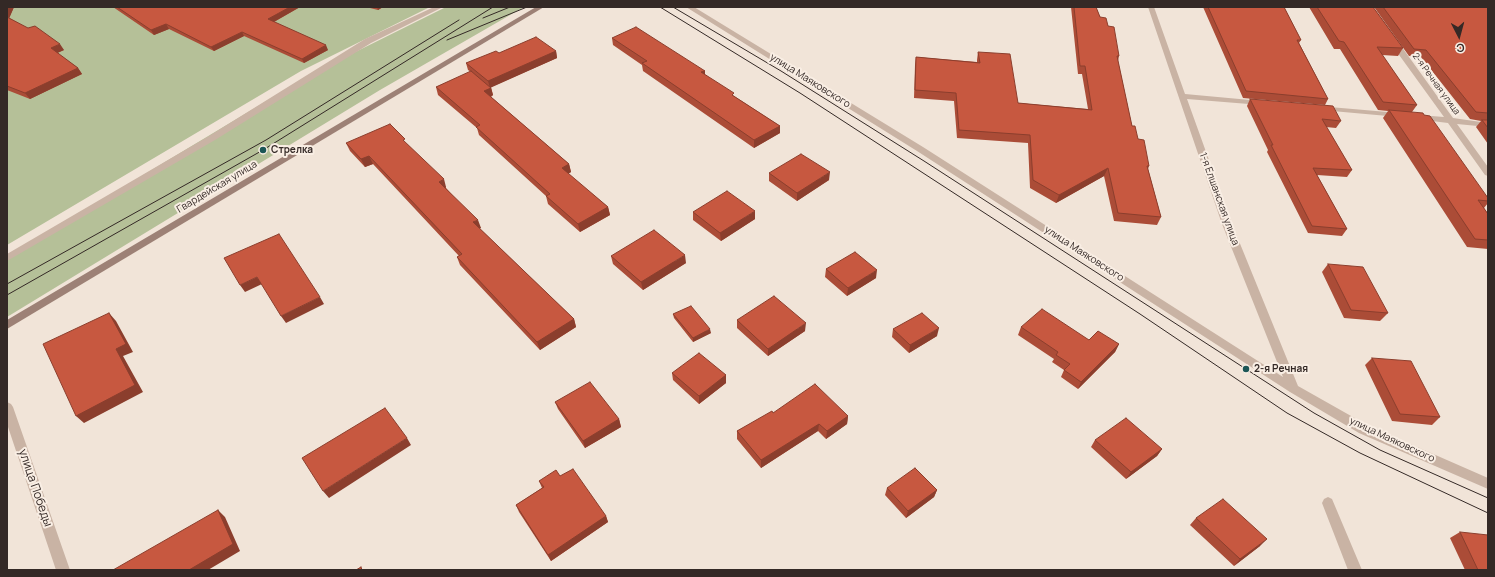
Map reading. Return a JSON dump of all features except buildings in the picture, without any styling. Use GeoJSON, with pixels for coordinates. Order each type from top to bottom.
{"type":"FeatureCollection","features":[{"type":"Feature","properties":{"kind":"main road","name":"Гвардейская улица"},"geometry":{"type":"LineString","coordinates":[[7,324],[541,7]]}},
{"type":"Feature","properties":{"kind":"street"},"geometry":{"type":"LineString","coordinates":[[7,258],[212,138],[362,45],[440,7]]}},
{"type":"Feature","properties":{"kind":"street","name":"улица Маяковского"},"geometry":{"type":"LineString","coordinates":[[689,7],[920,149],[1294,389],[1363,429],[1488,484]]}},
{"type":"Feature","properties":{"kind":"street","name":"1-я Елшанская улица"},"geometry":{"type":"LineString","coordinates":[[1151,7],[1227,224],[1294,389]]}},
{"type":"Feature","properties":{"kind":"street","name":"2-я Речная улица"},"geometry":{"type":"LineString","coordinates":[[1386,32],[1488,172]]}},
{"type":"Feature","properties":{"kind":"street"},"geometry":{"type":"LineString","coordinates":[[1182,96],[1269,104]]}},
{"type":"Feature","properties":{"kind":"street"},"geometry":{"type":"LineString","coordinates":[[1316,108],[1450,120],[1488,125]]}},
{"type":"Feature","properties":{"kind":"street","name":"улица Победы"},"geometry":{"type":"LineString","coordinates":[[7,407],[64,570]]}},
{"type":"Feature","properties":{"kind":"street"},"geometry":{"type":"LineString","coordinates":[[1328,503],[1355,570]]}},
{"type":"Feature","properties":{"kind":"green space"},"geometry":{"type":"Polygon","coordinates":[[[7,7],[430,7],[301,71],[7,245],[7,7]]]}},
{"type":"Feature","properties":{"kind":"green space"},"geometry":{"type":"Polygon","coordinates":[[[446,7],[524,7],[380,90],[7,317],[7,257],[313,73],[446,7]]]}},
{"type":"Feature","properties":{"kind":"tram line"},"geometry":{"type":"LineString","coordinates":[[7,295],[263,150],[493,7]]}},
{"type":"Feature","properties":{"kind":"tram line"},"geometry":{"type":"LineString","coordinates":[[483,18],[510,7]]}},
{"type":"Feature","properties":{"kind":"tram line"},"geometry":{"type":"LineString","coordinates":[[447,40],[527,7]]}},
{"type":"Feature","properties":{"kind":"tram line"},"geometry":{"type":"LineString","coordinates":[[660,7],[800,93],[1140,314],[1287,413],[1360,453],[1488,513]]}},
{"type":"Feature","properties":{"kind":"tram line"},"geometry":{"type":"LineString","coordinates":[[673,7],[781,71],[924,161],[1314,413],[1380,450],[1488,498]]}},
{"type":"Feature","properties":{"kind":"tram line"},"geometry":{"type":"LineString","coordinates":[[7,284],[266,140],[459,20]]}},
{"type":"Feature","properties":{"kind":"place","name":"Стрелка"},"geometry":{"type":"Point","coordinates":[263,150]}},
{"type":"Feature","properties":{"kind":"place","name":"2-я Речная"},"geometry":{"type":"Point","coordinates":[1246,369]}}]}
